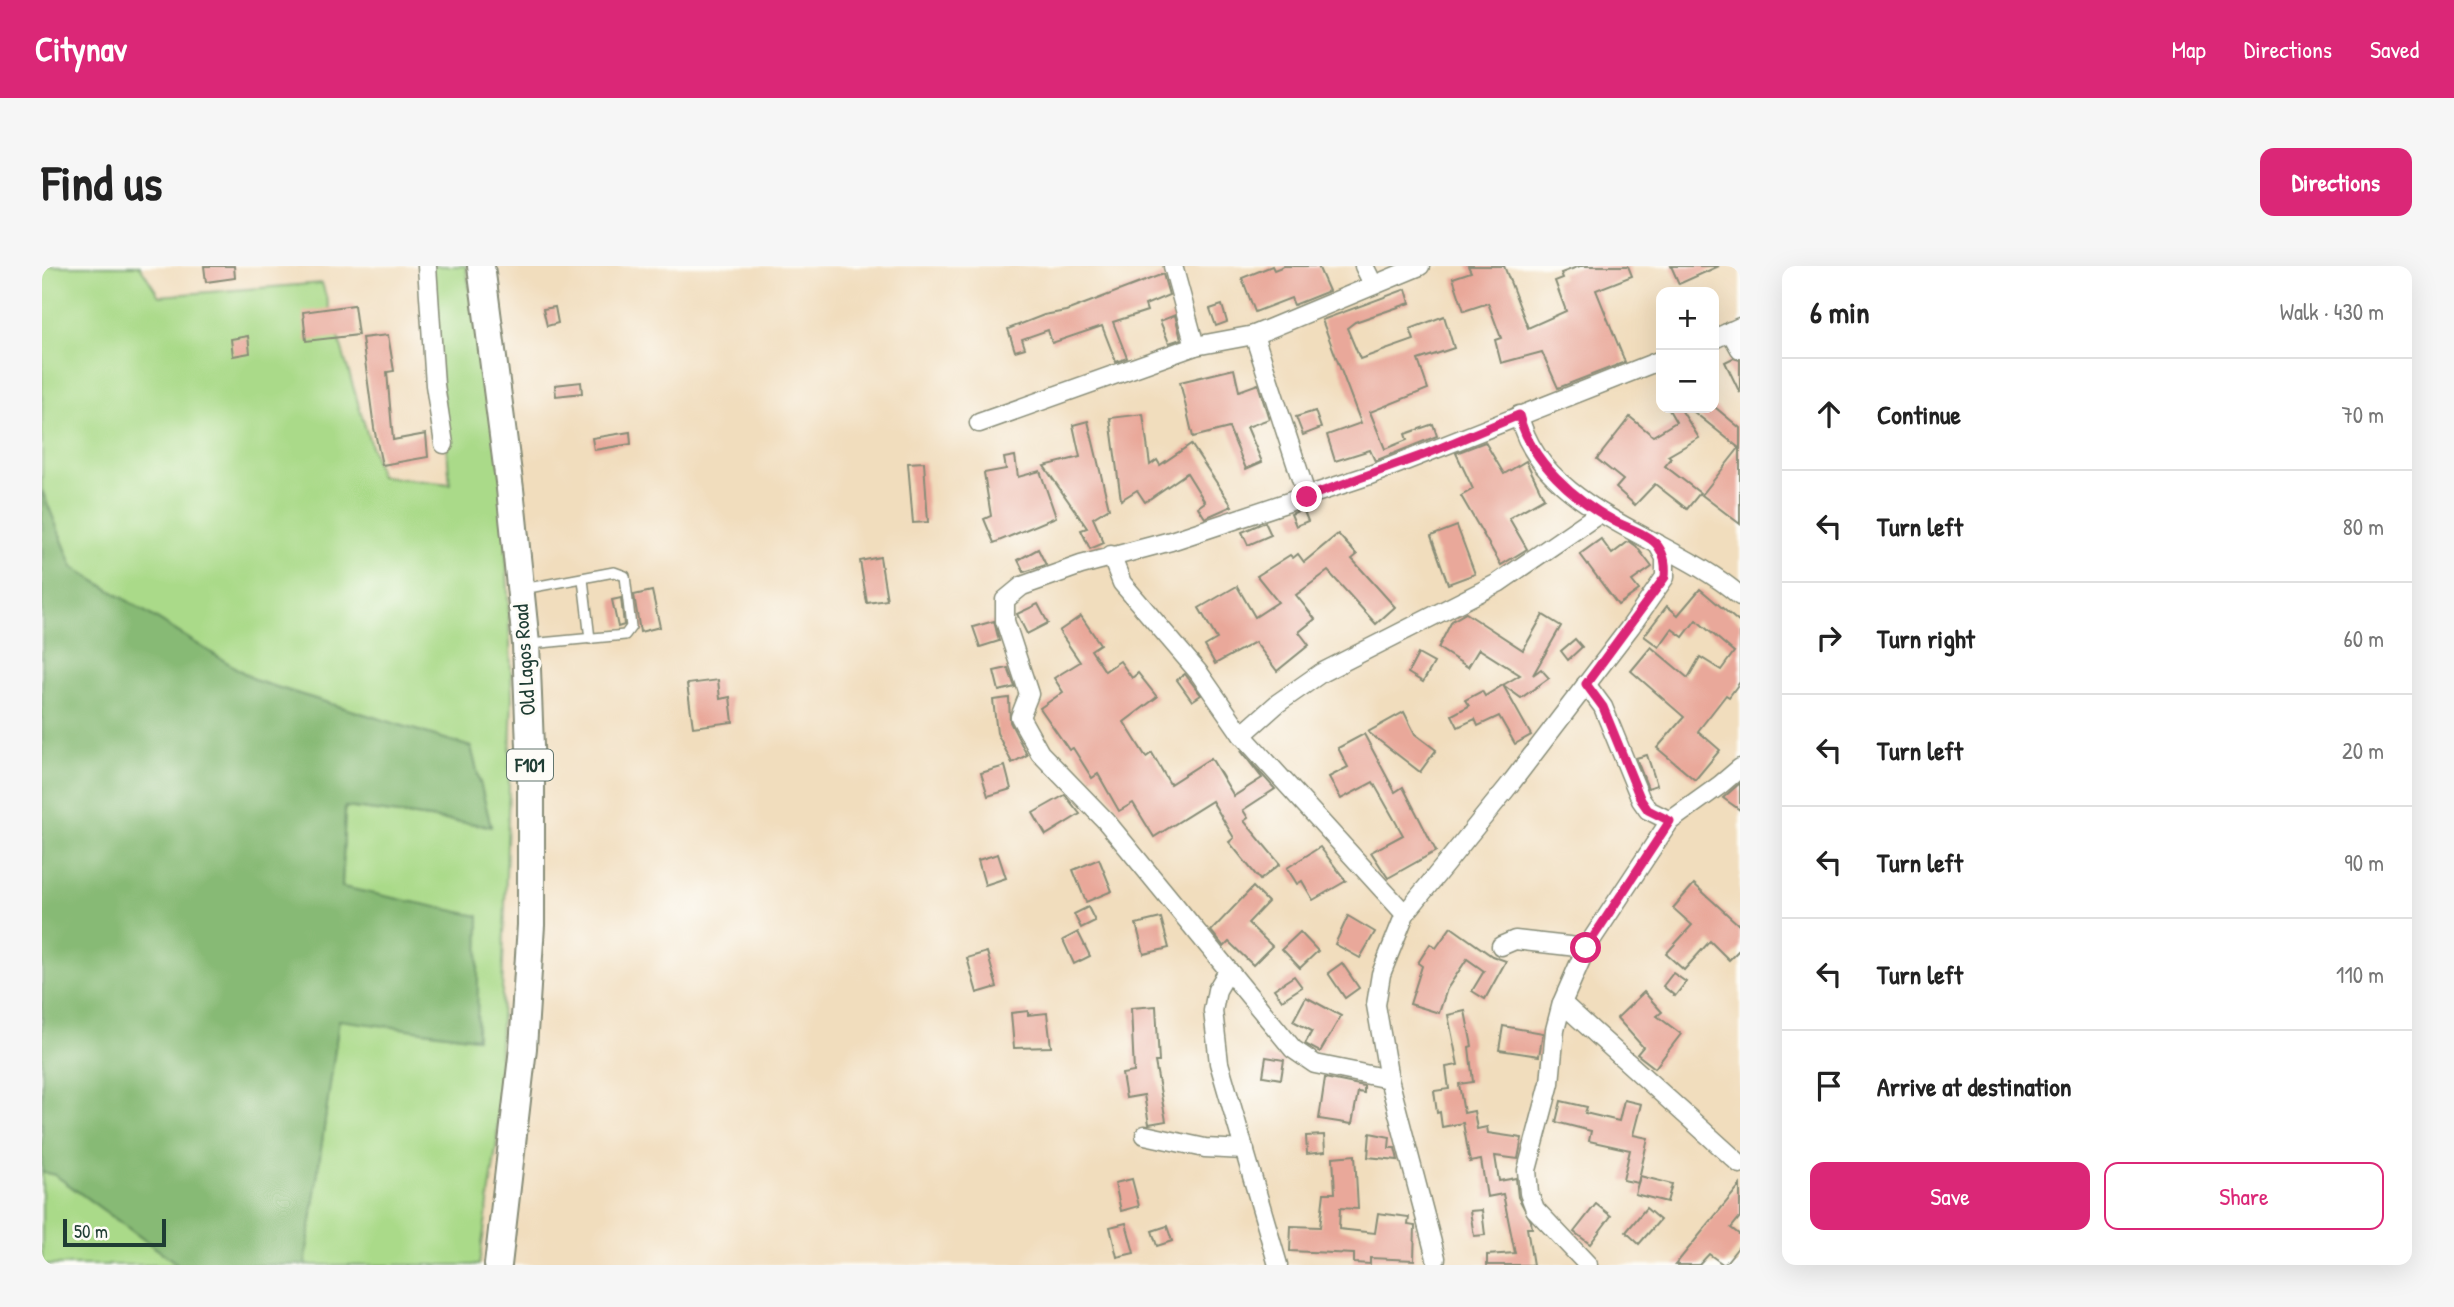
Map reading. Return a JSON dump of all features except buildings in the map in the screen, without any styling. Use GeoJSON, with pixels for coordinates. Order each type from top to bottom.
{"type":"FeatureCollection","features":[{"type":"Feature","properties":{"kind":"main road","name":"Old Lagos Road"},"geometry":{"type":"LineString","coordinates":[[481,266],[510,489],[518,590],[526,644],[531,925],[518,1115],[498,1265]]}},
{"type":"Feature","properties":{"kind":"street"},"geometry":{"type":"LineString","coordinates":[[427,266],[435,385],[444,444]]}},
{"type":"Feature","properties":{"kind":"street"},"geometry":{"type":"LineString","coordinates":[[1173,266],[1195,346]]}},
{"type":"Feature","properties":{"kind":"street"},"geometry":{"type":"LineString","coordinates":[[1364,266],[1373,284]]}},
{"type":"Feature","properties":{"kind":"street"},"geometry":{"type":"LineString","coordinates":[[979,423],[1195,346],[1254,335],[1420,266]]}},
{"type":"Feature","properties":{"kind":"street"},"geometry":{"type":"LineString","coordinates":[[1728,332],[1740,349]]}},
{"type":"Feature","properties":{"kind":"street"},"geometry":{"type":"LineString","coordinates":[[1254,335],[1307,497]]}},
{"type":"Feature","properties":{"kind":"street"},"geometry":{"type":"LineString","coordinates":[[1389,1079],[1315,1064],[1293,1049],[1105,820],[1040,753],[1020,717],[1029,694],[1005,621],[1005,600],[1022,586],[1111,555],[1171,541],[1307,497],[1426,454],[1656,362]]}},
{"type":"Feature","properties":{"kind":"street"},"geometry":{"type":"LineString","coordinates":[[1519,415],[1522,427],[1553,473],[1600,513],[1696,563],[1740,596]]}},
{"type":"Feature","properties":{"kind":"street"},"geometry":{"type":"LineString","coordinates":[[1242,735],[1278,703],[1321,673],[1497,583],[1600,513]]}},
{"type":"Feature","properties":{"kind":"street"},"geometry":{"type":"LineString","coordinates":[[1436,1258],[1389,1079],[1376,1005],[1381,974],[1405,914],[1586,684],[1665,577],[1665,558],[1657,543]]}},
{"type":"Feature","properties":{"kind":"street"},"geometry":{"type":"LineString","coordinates":[[1111,555],[1122,583],[1199,673],[1242,735],[1405,914]]}},
{"type":"Feature","properties":{"kind":"street"},"geometry":{"type":"LineString","coordinates":[[1586,684],[1603,707],[1641,800],[1648,810],[1670,821]]}},
{"type":"Feature","properties":{"kind":"street"},"geometry":{"type":"LineString","coordinates":[[1588,1265],[1535,1209],[1529,1193],[1527,1170],[1550,1083],[1555,1030],[1562,1003],[1586,948],[1670,821],[1740,768]]}},
{"type":"Feature","properties":{"kind":"street"},"geometry":{"type":"LineString","coordinates":[[1502,946],[1516,940],[1586,948]]}},
{"type":"Feature","properties":{"kind":"street"},"geometry":{"type":"LineString","coordinates":[[1228,971],[1217,990],[1213,1011],[1219,1063],[1278,1265]]}},
{"type":"Feature","properties":{"kind":"street"},"geometry":{"type":"LineString","coordinates":[[1562,1003],[1740,1164]]}},
{"type":"Feature","properties":{"kind":"street"},"geometry":{"type":"LineString","coordinates":[[1145,1135],[1205,1148],[1245,1150]]}},
{"type":"Feature","properties":{"kind":"lane"},"geometry":{"type":"LineString","coordinates":[[518,590],[614,572],[625,576],[629,632],[625,635],[526,644]]}},
{"type":"Feature","properties":{"kind":"lane"},"geometry":{"type":"LineString","coordinates":[[583,579],[590,639]]}},
{"type":"Feature","properties":{"kind":"green space"},"geometry":{"type":"Polygon","coordinates":[[[42,266],[140,266],[159,296],[322,283],[380,476],[450,484],[431,266],[466,266],[504,491],[512,696],[497,1142],[479,1265],[305,1265],[339,1019],[476,1038],[479,917],[342,887],[345,807],[491,826],[471,747],[257,681],[73,567],[42,490],[42,266]]]}},
{"type":"Feature","properties":{"kind":"green space"},"geometry":{"type":"Polygon","coordinates":[[[42,490],[73,567],[257,681],[471,747],[491,826],[345,807],[342,887],[479,916],[477,1038],[339,1020],[305,1265],[179,1265],[55,1175],[42,1172],[42,490]]]}},
{"type":"Feature","properties":{"kind":"green space"},"geometry":{"type":"Polygon","coordinates":[[[42,1172],[55,1175],[179,1265],[42,1265],[42,1172]]]}},
{"type":"Feature","properties":{"kind":"route"},"geometry":{"type":"LineString","coordinates":[[1307,497],[1426,454],[1519,415],[1522,427],[1536,451],[1553,473],[1576,495],[1600,513],[1657,543],[1665,558],[1665,577],[1586,684],[1603,707],[1641,800],[1648,810],[1670,821],[1654,841],[1586,948]]}}]}
